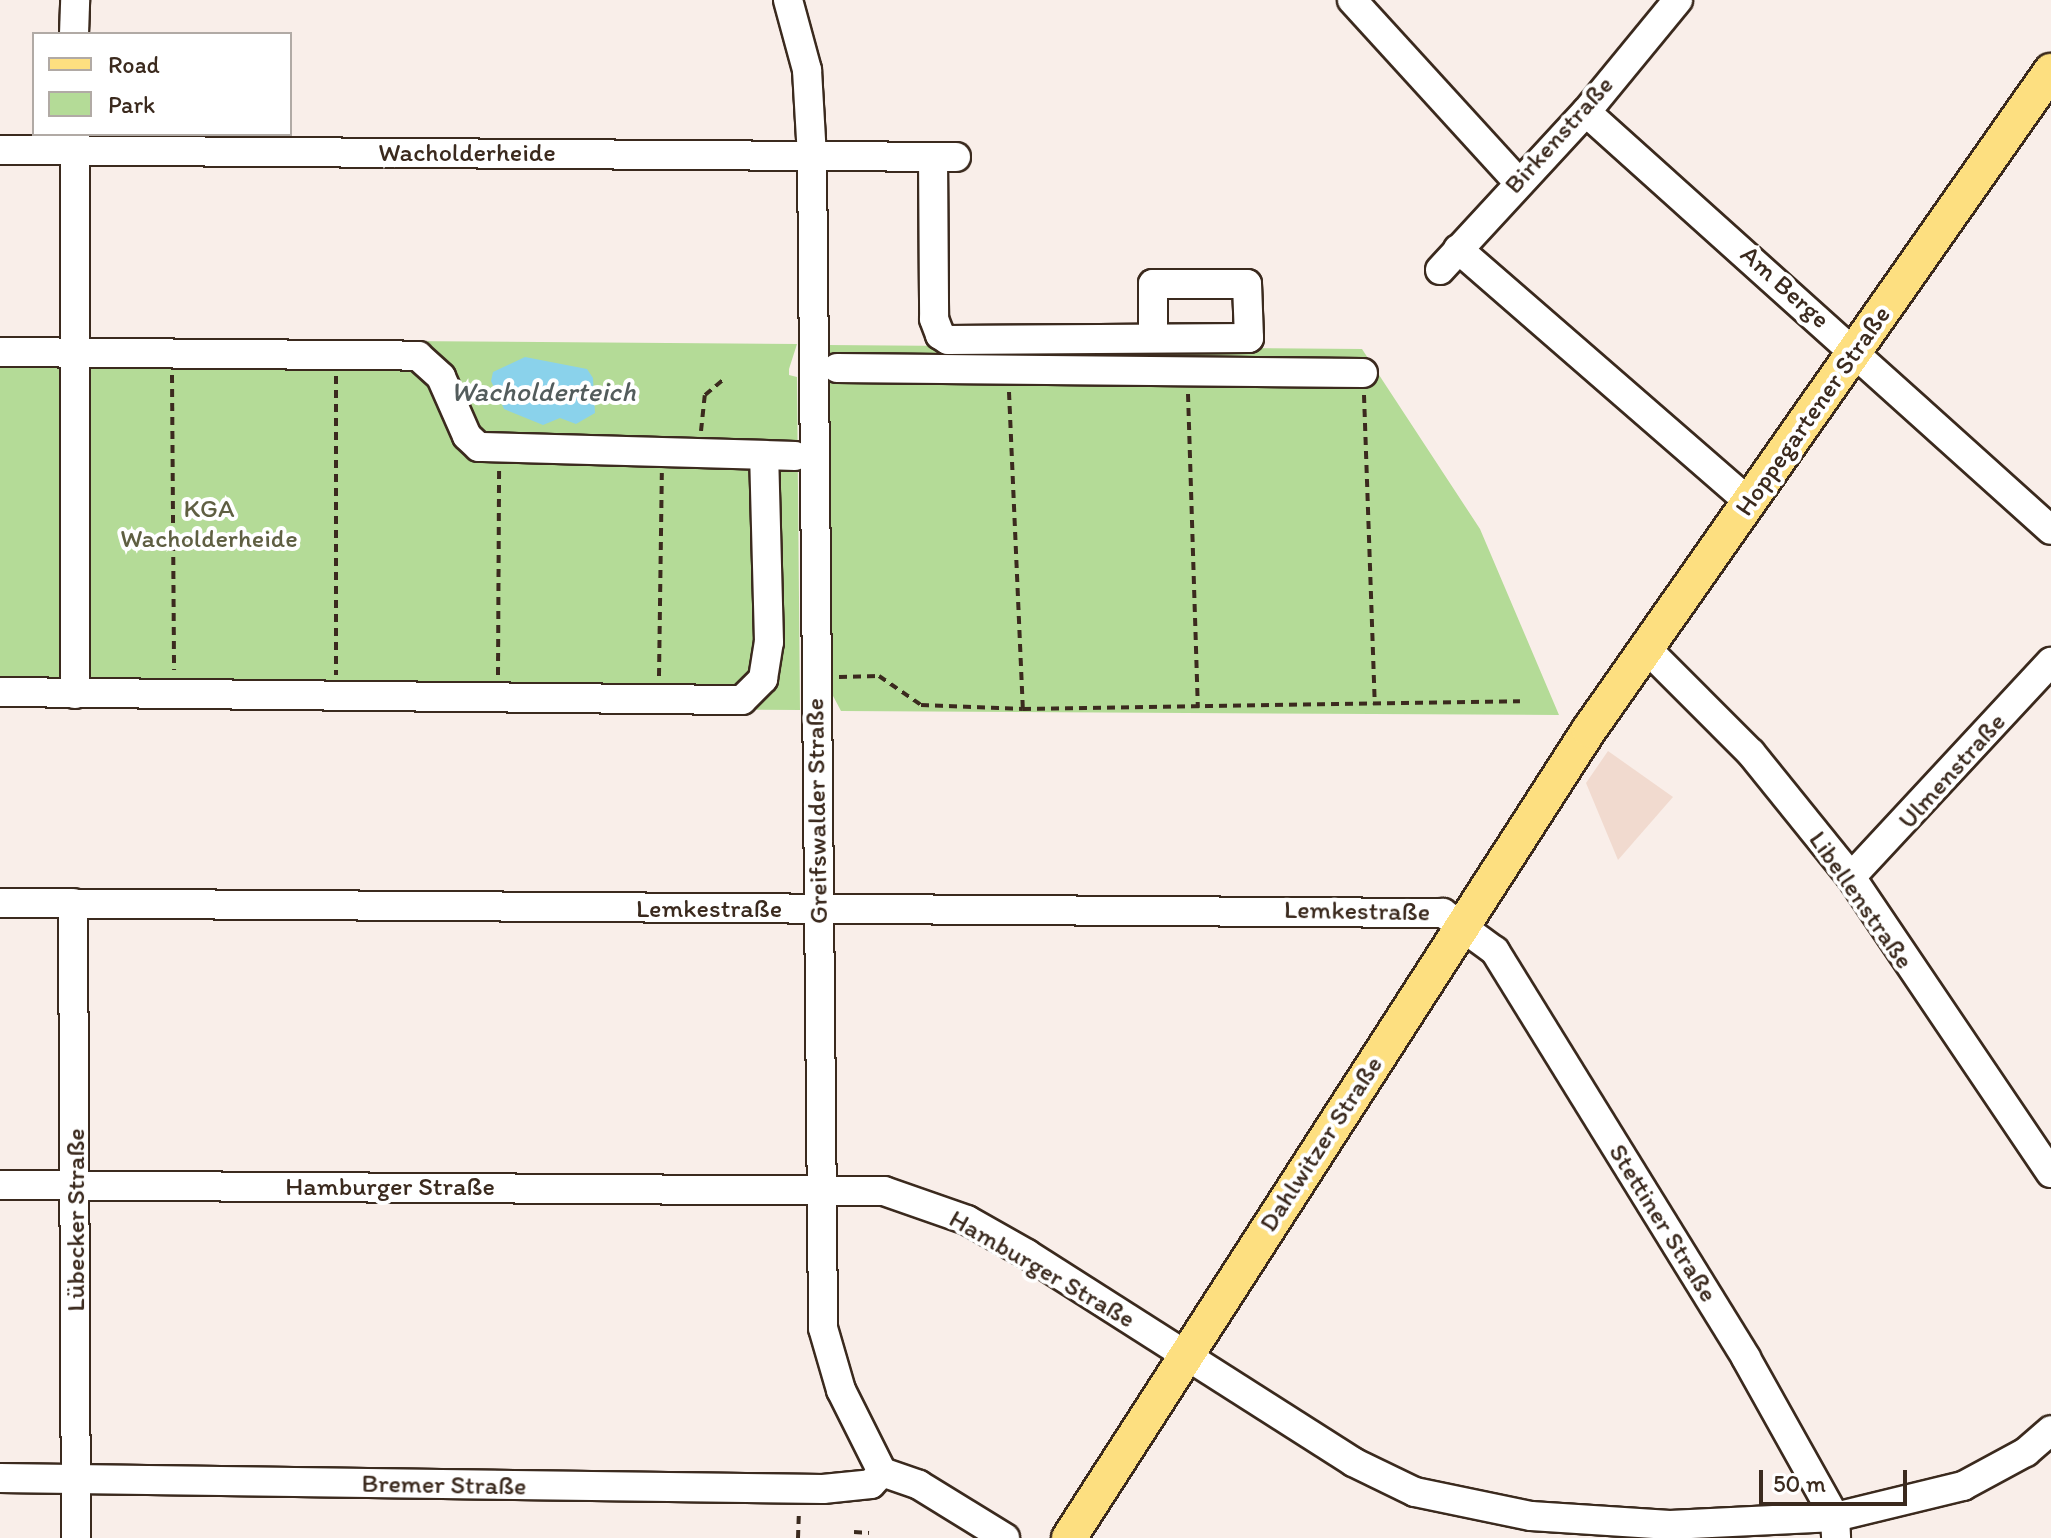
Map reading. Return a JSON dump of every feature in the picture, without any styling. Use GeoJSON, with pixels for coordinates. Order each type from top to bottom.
{"type":"FeatureCollection","features":[{"type":"Feature","properties":{"kind":"main road","name":"Hoppegartener Straße"},"geometry":{"type":"LineString","coordinates":[[1575,752],[2051,71]]}},
{"type":"Feature","properties":{"kind":"main road","name":"Dahlwitzer Straße"},"geometry":{"type":"LineString","coordinates":[[1069,1538],[1575,752]]}},
{"type":"Feature","properties":{"kind":"street"},"geometry":{"type":"LineString","coordinates":[[74,32],[75,0]]}},
{"type":"Feature","properties":{"kind":"street","name":"Greifswalder Straße"},"geometry":{"type":"LineString","coordinates":[[788,0],[807,70],[812,156],[813,667],[820,909],[819,1190],[823,1328],[841,1390],[882,1472]]}},
{"type":"Feature","properties":{"kind":"street"},"geometry":{"type":"LineString","coordinates":[[1352,0],[1517,181]]}},
{"type":"Feature","properties":{"kind":"street","name":"Birkenstraße"},"geometry":{"type":"LineString","coordinates":[[1678,0],[1586,112],[1517,181],[1449,260],[1749,502]]}},
{"type":"Feature","properties":{"kind":"street","name":"Am Berge"},"geometry":{"type":"LineString","coordinates":[[1586,112],[1856,351],[2051,530]]}},
{"type":"Feature","properties":{"kind":"street"},"geometry":{"type":"LineString","coordinates":[[75,142],[75,694]]}},
{"type":"Feature","properties":{"kind":"street","name":"Wacholderheide"},"geometry":{"type":"LineString","coordinates":[[0,150],[75,142],[944,157],[934,319],[940,335],[948,340],[1153,338]]}},
{"type":"Feature","properties":{"kind":"street"},"geometry":{"type":"LineString","coordinates":[[0,352],[74,345],[172,357],[418,356],[441,377],[467,436],[479,447],[795,456]]}},
{"type":"Feature","properties":{"kind":"street"},"geometry":{"type":"LineString","coordinates":[[837,368],[1363,373]]}},
{"type":"Feature","properties":{"kind":"street"},"geometry":{"type":"LineString","coordinates":[[0,692],[742,700],[763,679],[769,642],[764,455]]}},
{"type":"Feature","properties":{"kind":"street","name":"Libellenstraße"},"geometry":{"type":"LineString","coordinates":[[1646,648],[1751,753],[1851,877],[2051,1173]]}},
{"type":"Feature","properties":{"kind":"street","name":"Ulmenstraße"},"geometry":{"type":"LineString","coordinates":[[1851,877],[2051,662]]}},
{"type":"Feature","properties":{"kind":"street","name":"Lemkestraße"},"geometry":{"type":"LineString","coordinates":[[0,903],[1434,910],[1464,923]]}},
{"type":"Feature","properties":{"kind":"street","name":"Lübecker Straße"},"geometry":{"type":"LineString","coordinates":[[73,903],[76,1538]]}},
{"type":"Feature","properties":{"kind":"street","name":"Stettiner Straße"},"geometry":{"type":"LineString","coordinates":[[1464,923],[1495,951],[1746,1358],[1836,1527]]}},
{"type":"Feature","properties":{"kind":"street","name":"Hamburger Straße"},"geometry":{"type":"LineString","coordinates":[[0,1185],[884,1191],[967,1220],[1353,1462],[1415,1492],[1495,1512],[1670,1525],[1836,1527],[1939,1495],[2026,1452],[2051,1430]]}},
{"type":"Feature","properties":{"kind":"street"},"geometry":{"type":"LineString","coordinates":[[882,1472],[919,1485],[1005,1538]]}},
{"type":"Feature","properties":{"kind":"street","name":"Bremer Straße"},"geometry":{"type":"LineString","coordinates":[[0,1478],[823,1489],[871,1484],[882,1472]]}},
{"type":"Feature","properties":{"kind":"path"},"geometry":{"type":"LineString","coordinates":[[172,357],[174,696]]}},
{"type":"Feature","properties":{"kind":"path"},"geometry":{"type":"LineString","coordinates":[[336,357],[337,696]]}},
{"type":"Feature","properties":{"kind":"path"},"geometry":{"type":"LineString","coordinates":[[1008,370],[1023,709]]}},
{"type":"Feature","properties":{"kind":"path"},"geometry":{"type":"LineString","coordinates":[[1187,371],[1198,708]]}},
{"type":"Feature","properties":{"kind":"path"},"geometry":{"type":"LineString","coordinates":[[1363,373],[1375,705]]}},
{"type":"Feature","properties":{"kind":"path"},"geometry":{"type":"LineString","coordinates":[[701,454],[705,395],[725,378]]}},
{"type":"Feature","properties":{"kind":"path"},"geometry":{"type":"LineString","coordinates":[[498,698],[499,449]]}},
{"type":"Feature","properties":{"kind":"path"},"geometry":{"type":"LineString","coordinates":[[659,699],[662,453]]}},
{"type":"Feature","properties":{"kind":"path"},"geometry":{"type":"LineString","coordinates":[[832,678],[879,676],[921,705],[1023,709],[1520,701]]}},
{"type":"Feature","properties":{"kind":"path"},"geometry":{"type":"LineString","coordinates":[[854,1532],[869,1533]]}},
{"type":"Feature","properties":{"kind":"shaded area"},"geometry":{"type":"Polygon","coordinates":[[[1608,751],[1673,797],[1618,860],[1586,783],[1608,751]]]}},
{"type":"Feature","properties":{"kind":"green space","name":"KGA Wacholderheide"},"geometry":{"type":"Polygon","coordinates":[[[0,338],[797,344],[789,375],[797,377],[800,710],[0,705],[0,338]]]}},
{"type":"Feature","properties":{"kind":"green space"},"geometry":{"type":"Polygon","coordinates":[[[828,345],[1362,349],[1480,529],[1559,715],[841,711],[832,694],[829,380],[836,377],[828,345]]]}},
{"type":"Feature","properties":{"kind":"water","name":"Wacholderteich"},"geometry":{"type":"Polygon","coordinates":[[[525,357],[587,369],[593,378],[595,413],[576,424],[560,418],[543,425],[504,409],[491,381],[493,372],[525,357]]]}}]}
